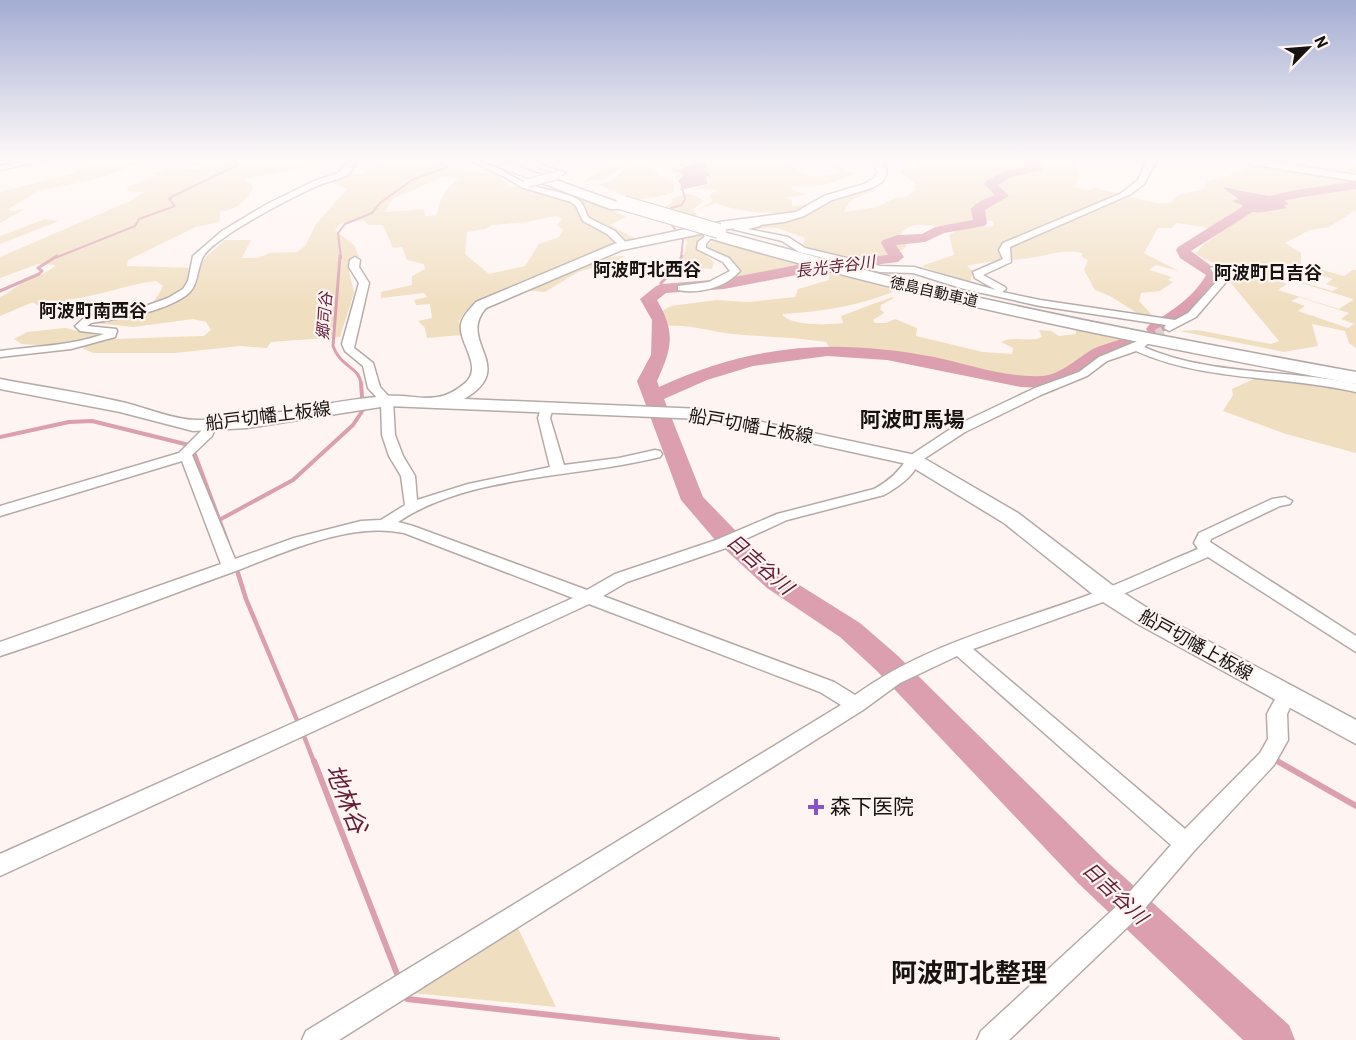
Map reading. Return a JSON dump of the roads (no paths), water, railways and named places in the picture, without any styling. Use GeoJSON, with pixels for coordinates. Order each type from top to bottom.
{"type":"FeatureCollection","features":[{"type":"Feature","properties":{"kind":"highway","name":"徳島自動車道"},"geometry":{"type":"LineString","coordinates":[[633,209],[710,233],[899,281],[1122,333],[1356,378]]}},
{"type":"Feature","properties":{"kind":"highway","name":"徳島自動車道"},"geometry":{"type":"LineString","coordinates":[[899,281],[1113,325],[1356,370]]}},
{"type":"Feature","properties":{"kind":"main road"},"geometry":{"type":"LineString","coordinates":[[446,403],[470,388],[476,381],[480,370],[479,360],[468,331],[467,321],[472,312],[495,297],[628,244],[710,233],[800,213],[808,209]]}},
{"type":"Feature","properties":{"kind":"main road","name":"船戸切幡上板線"},"geometry":{"type":"LineString","coordinates":[[0,384],[122,407],[193,426],[247,423],[372,403],[446,403],[702,414],[913,460],[1011,518],[1108,594],[1144,617],[1356,733]]}},
{"type":"Feature","properties":{"kind":"street"},"geometry":{"type":"LineString","coordinates":[[0,354],[65,347],[111,335],[111,331],[84,330],[80,326],[88,320],[142,311],[172,300],[187,291],[193,281],[198,256],[206,248],[266,209]]}},
{"type":"Feature","properties":{"kind":"street"},"geometry":{"type":"LineString","coordinates":[[580,209],[580,215],[585,220],[612,233],[628,244]]}},
{"type":"Feature","properties":{"kind":"street"},"geometry":{"type":"LineString","coordinates":[[1024,299],[1024,296],[993,286],[978,276],[978,272],[1008,260],[1004,250],[1006,245],[1094,209]]}},
{"type":"Feature","properties":{"kind":"street"},"geometry":{"type":"LineString","coordinates":[[767,221],[767,223],[736,228],[785,239],[802,250],[854,263],[892,271],[914,270],[967,287],[1072,309],[1168,325],[1192,315],[1223,280],[1222,275],[1215,268]]}},
{"type":"Feature","properties":{"kind":"street"},"geometry":{"type":"LineString","coordinates":[[681,288],[716,284],[735,271],[726,260],[702,249],[701,244],[710,233]]}},
{"type":"Feature","properties":{"kind":"street"},"geometry":{"type":"LineString","coordinates":[[355,260],[354,267],[364,283],[348,344],[349,349],[369,365],[374,388],[372,403],[384,417],[395,454],[409,478],[408,497],[412,507]]}},
{"type":"Feature","properties":{"kind":"street"},"geometry":{"type":"LineString","coordinates":[[0,865],[572,606],[621,578],[721,544],[783,517],[879,492],[893,484],[910,467],[913,460],[960,429],[1038,391],[1083,374],[1103,359],[1140,345],[1150,355],[1209,368],[1304,379],[1356,388]]}},
{"type":"Feature","properties":{"kind":"street"},"geometry":{"type":"LineString","coordinates":[[547,408],[544,418],[558,470]]}},
{"type":"Feature","properties":{"kind":"street"},"geometry":{"type":"LineString","coordinates":[[0,511],[184,456],[207,433],[210,426]]}},
{"type":"Feature","properties":{"kind":"street"},"geometry":{"type":"LineString","coordinates":[[385,524],[412,507],[454,493],[558,470],[608,465],[655,454]]}},
{"type":"Feature","properties":{"kind":"street"},"geometry":{"type":"LineString","coordinates":[[184,456],[189,459],[234,566]]}},
{"type":"Feature","properties":{"kind":"street"},"geometry":{"type":"LineString","coordinates":[[1285,501],[1277,502],[1204,536],[1202,543],[1209,550],[1290,600],[1356,645]]}},
{"type":"Feature","properties":{"kind":"street"},"geometry":{"type":"LineString","coordinates":[[0,649],[335,531],[385,524],[408,529],[827,687],[856,705]]}},
{"type":"Feature","properties":{"kind":"street"},"geometry":{"type":"LineString","coordinates":[[315,1040],[856,705],[899,674],[959,647],[1108,594],[1209,550]]}},
{"type":"Feature","properties":{"kind":"street"},"geometry":{"type":"LineString","coordinates":[[959,647],[1186,844]]}},
{"type":"Feature","properties":{"kind":"street"},"geometry":{"type":"LineString","coordinates":[[990,1040],[1132,907],[1186,844],[1267,759],[1278,740],[1277,714],[1287,695]]}},
{"type":"Feature","properties":{"kind":"waterway","name":"地林谷"},"geometry":{"type":"LineString","coordinates":[[55,258],[135,226],[139,219],[168,209]]}},
{"type":"Feature","properties":{"kind":"waterway","name":"郷司谷"},"geometry":{"type":"LineString","coordinates":[[341,258],[338,233],[345,224],[372,213],[376,209]]}},
{"type":"Feature","properties":{"kind":"waterway"},"geometry":{"type":"LineString","coordinates":[[671,209],[674,213]]}},
{"type":"Feature","properties":{"kind":"waterway","name":"日吉谷川"},"geometry":{"type":"LineString","coordinates":[[978,209],[980,223],[940,230],[925,238],[898,239],[888,243],[897,257],[893,259],[807,268],[724,284],[662,289],[648,299],[660,320],[660,355],[647,381],[693,500],[725,535],[776,582],[850,630],[887,663],[1091,871],[1274,1040]]}},
{"type":"Feature","properties":{"kind":"waterway","name":"日吉谷川"},"geometry":{"type":"LineString","coordinates":[[1155,329],[1196,299],[1214,274],[1185,255],[1183,250],[1249,209]]}},
{"type":"Feature","properties":{"kind":"waterway"},"geometry":{"type":"LineString","coordinates":[[675,222],[671,224],[683,240],[681,258]]}},
{"type":"Feature","properties":{"kind":"waterway","name":"地林谷"},"geometry":{"type":"LineString","coordinates":[[0,291],[39,274],[42,271],[38,268],[57,256]]}},
{"type":"Feature","properties":{"kind":"waterway","name":"郷司谷"},"geometry":{"type":"LineString","coordinates":[[340,256],[333,346],[340,358],[360,378],[361,384]]}},
{"type":"Feature","properties":{"kind":"waterway"},"geometry":{"type":"LineString","coordinates":[[662,289],[661,283],[674,270],[681,258]]}},
{"type":"Feature","properties":{"kind":"waterway","name":"日吉谷川"},"geometry":{"type":"LineString","coordinates":[[654,396],[701,376],[750,361],[802,352],[827,351],[887,355],[958,367],[1008,379],[1044,382],[1060,378],[1104,351],[1134,340]]}},
{"type":"Feature","properties":{"kind":"waterway","name":"郷司谷"},"geometry":{"type":"LineString","coordinates":[[221,519],[293,480],[353,425],[363,410],[361,383]]}},
{"type":"Feature","properties":{"kind":"waterway","name":"地林谷"},"geometry":{"type":"LineString","coordinates":[[0,437],[69,422],[92,421],[189,445],[194,452],[228,543]]}},
{"type":"Feature","properties":{"kind":"waterway","name":"地林谷"},"geometry":{"type":"LineString","coordinates":[[236,567],[246,599],[299,725]]}},
{"type":"Feature","properties":{"kind":"waterway","name":"地林谷"},"geometry":{"type":"LineString","coordinates":[[302,731],[314,762]]}},
{"type":"Feature","properties":{"kind":"waterway"},"geometry":{"type":"LineString","coordinates":[[1276,760],[1280,762]]}},
{"type":"Feature","properties":{"kind":"waterway","name":"地林谷"},"geometry":{"type":"LineString","coordinates":[[314,761],[399,979]]}},
{"type":"Feature","properties":{"kind":"waterway"},"geometry":{"type":"LineString","coordinates":[[1277,761],[1356,806]]}},
{"type":"Feature","properties":{"kind":"waterway","name":"地林谷"},"geometry":{"type":"LineString","coordinates":[[405,994],[407,999],[777,1040]]}},
{"type":"Feature","properties":{"kind":"tunnel"},"geometry":{"type":"LineString","coordinates":[[1144,342],[1163,331]]}},
{"type":"Feature","properties":{"kind":"place","name":"森下医院"},"geometry":{"type":"Point","coordinates":[816,807]}},
{"type":"Feature","properties":{"kind":"district","name":"阿波町北西谷"},"geometry":{"type":"Point","coordinates":[647,270]}},
{"type":"Feature","properties":{"kind":"district","name":"阿波町日吉谷"},"geometry":{"type":"Point","coordinates":[1268,273]}},
{"type":"Feature","properties":{"kind":"district","name":"阿波町南西谷"},"geometry":{"type":"Point","coordinates":[93,311]}},
{"type":"Feature","properties":{"kind":"district","name":"阿波町馬場"},"geometry":{"type":"Point","coordinates":[912,420]}},
{"type":"Feature","properties":{"kind":"district","name":"阿波町北整理"},"geometry":{"type":"Point","coordinates":[969,973]}},
{"type":"Feature","properties":{"kind":"water label","name":"長光寺谷川"},"geometry":{"type":"Point","coordinates":[835,266]}}]}
